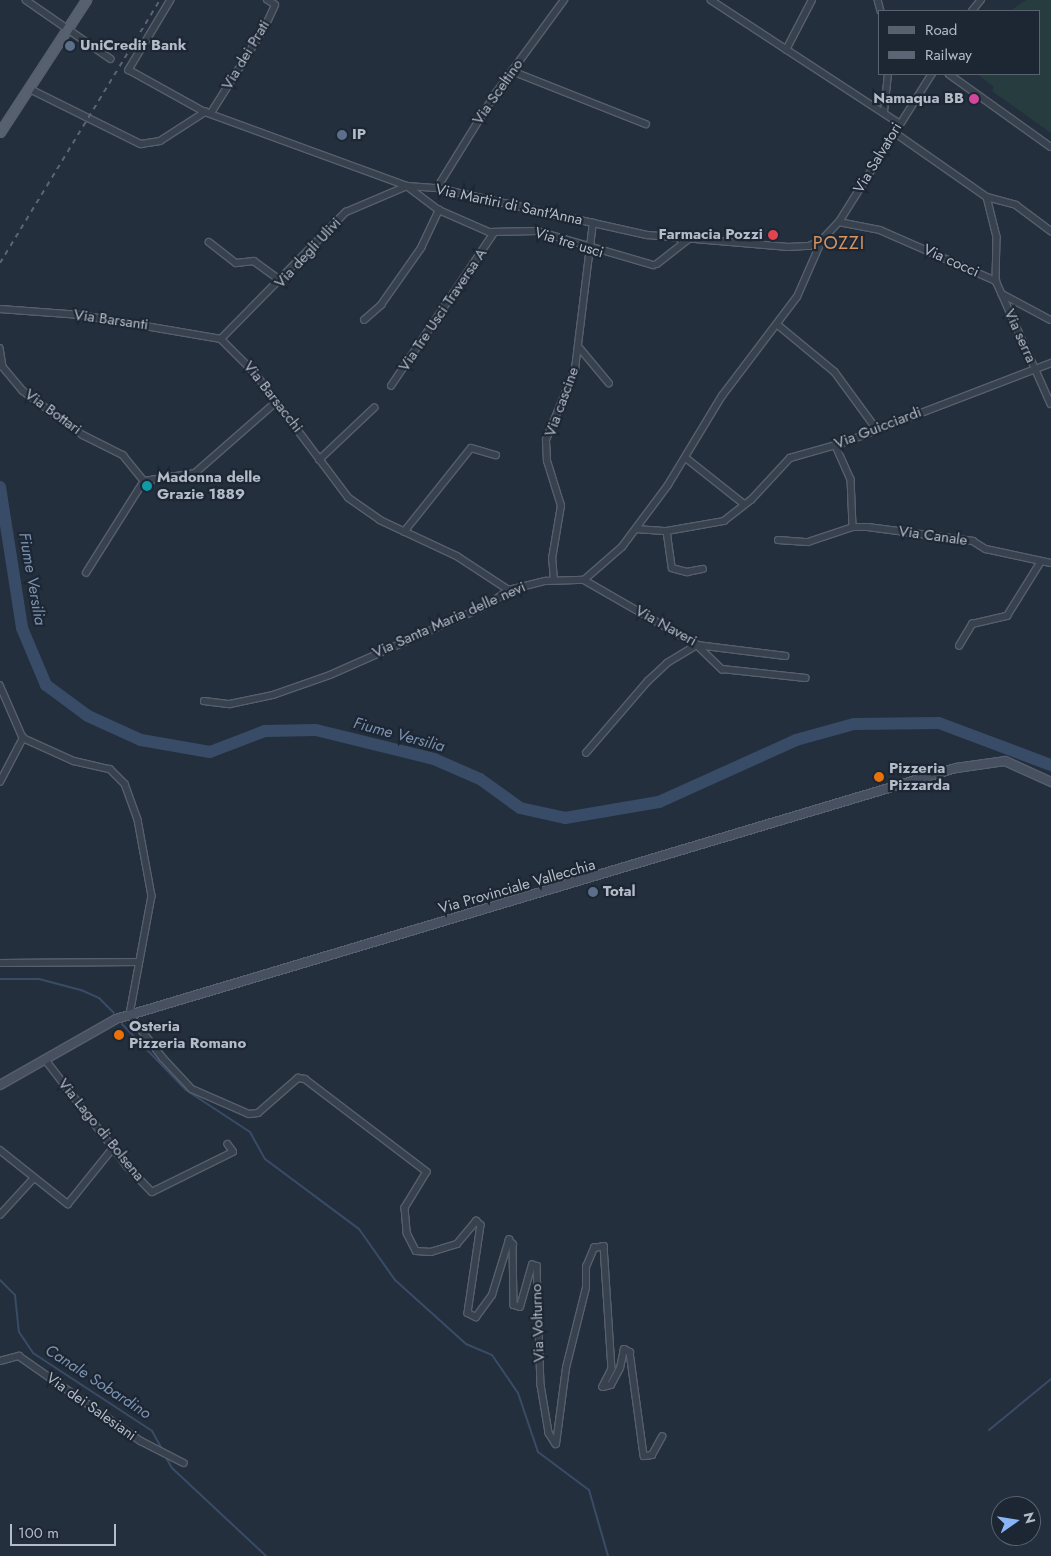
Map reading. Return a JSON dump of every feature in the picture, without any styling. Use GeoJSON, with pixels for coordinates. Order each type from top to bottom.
{"type":"FeatureCollection","features":[{"type":"Feature","properties":{"kind":"main road"},"geometry":{"type":"LineString","coordinates":[[0,132],[86,0]]}},
{"type":"Feature","properties":{"kind":"main road","name":"Via Provinciale Vallecchia"},"geometry":{"type":"LineString","coordinates":[[0,1085],[45,1059],[130,1015],[974,763],[1005,761],[1051,782]]}},
{"type":"Feature","properties":{"kind":"street"},"geometry":{"type":"LineString","coordinates":[[26,0],[111,60]]}},
{"type":"Feature","properties":{"kind":"street","name":"Via Martiri di Sant'Anna"},"geometry":{"type":"LineString","coordinates":[[171,0],[129,70],[208,112],[407,186],[437,188],[648,234],[694,235],[788,247],[810,246],[822,240]]}},
{"type":"Feature","properties":{"kind":"street","name":"Via dei Prati"},"geometry":{"type":"LineString","coordinates":[[208,112],[264,29],[275,5],[267,0]]}},
{"type":"Feature","properties":{"kind":"street","name":"Via Sceltino"},"geometry":{"type":"LineString","coordinates":[[437,188],[512,71],[564,0]]}},
{"type":"Feature","properties":{"kind":"street"},"geometry":{"type":"LineString","coordinates":[[711,0],[899,123]]}},
{"type":"Feature","properties":{"kind":"street"},"geometry":{"type":"LineString","coordinates":[[786,50],[812,0]]}},
{"type":"Feature","properties":{"kind":"street"},"geometry":{"type":"LineString","coordinates":[[973,10],[982,0]]}},
{"type":"Feature","properties":{"kind":"street"},"geometry":{"type":"LineString","coordinates":[[512,71],[646,124]]}},
{"type":"Feature","properties":{"kind":"street"},"geometry":{"type":"LineString","coordinates":[[884,112],[888,75]]}},
{"type":"Feature","properties":{"kind":"street","name":"Via Salvatori"},"geometry":{"type":"LineString","coordinates":[[822,240],[839,222],[899,123],[931,75]]}},
{"type":"Feature","properties":{"kind":"street"},"geometry":{"type":"LineString","coordinates":[[950,75],[1051,147]]}},
{"type":"Feature","properties":{"kind":"street"},"geometry":{"type":"LineString","coordinates":[[28,88],[140,144],[160,141],[208,112]]}},
{"type":"Feature","properties":{"kind":"street"},"geometry":{"type":"LineString","coordinates":[[894,132],[987,197],[1016,205],[1051,231]]}},
{"type":"Feature","properties":{"kind":"street","name":"Via tre usci"},"geometry":{"type":"LineString","coordinates":[[407,186],[439,210],[494,233],[537,231],[588,248],[655,264],[682,246],[694,235]]}},
{"type":"Feature","properties":{"kind":"street","name":"Via degli Ulivi"},"geometry":{"type":"LineString","coordinates":[[221,339],[282,281],[346,212],[407,186]]}},
{"type":"Feature","properties":{"kind":"street"},"geometry":{"type":"LineString","coordinates":[[987,197],[997,237],[996,281]]}},
{"type":"Feature","properties":{"kind":"street"},"geometry":{"type":"LineString","coordinates":[[364,320],[381,305],[421,248],[439,210]]}},
{"type":"Feature","properties":{"kind":"street","name":"Via cocci"},"geometry":{"type":"LineString","coordinates":[[839,222],[880,230],[996,281],[1002,294]]}},
{"type":"Feature","properties":{"kind":"street","name":"Via cascine"},"geometry":{"type":"LineString","coordinates":[[554,580],[552,559],[561,506],[547,460],[546,440],[580,347],[588,248],[593,223]]}},
{"type":"Feature","properties":{"kind":"street","name":"Via Tre Usci Traversa A"},"geometry":{"type":"LineString","coordinates":[[391,386],[494,233]]}},
{"type":"Feature","properties":{"kind":"street"},"geometry":{"type":"LineString","coordinates":[[584,580],[610,560],[636,529],[686,458],[722,396],[778,324],[804,283],[822,240]]}},
{"type":"Feature","properties":{"kind":"street"},"geometry":{"type":"LineString","coordinates":[[208,242],[236,263],[254,261],[282,281]]}},
{"type":"Feature","properties":{"kind":"street"},"geometry":{"type":"LineString","coordinates":[[1002,294],[1051,320]]}},
{"type":"Feature","properties":{"kind":"street","name":"Via serra"},"geometry":{"type":"LineString","coordinates":[[1002,294],[1051,404]]}},
{"type":"Feature","properties":{"kind":"street","name":"Via Barsanti"},"geometry":{"type":"LineString","coordinates":[[0,309],[81,315],[221,339]]}},
{"type":"Feature","properties":{"kind":"street"},"geometry":{"type":"LineString","coordinates":[[778,324],[835,372],[876,428]]}},
{"type":"Feature","properties":{"kind":"street","name":"Via Barsacchi"},"geometry":{"type":"LineString","coordinates":[[221,339],[276,402],[349,498],[404,532],[457,556],[509,590]]}},
{"type":"Feature","properties":{"kind":"street"},"geometry":{"type":"LineString","coordinates":[[580,347],[609,383]]}},
{"type":"Feature","properties":{"kind":"street","name":"Via Bottari"},"geometry":{"type":"LineString","coordinates":[[0,348],[3,368],[23,391],[83,435],[123,455],[144,480]]}},
{"type":"Feature","properties":{"kind":"street","name":"Via Guicciardi"},"geometry":{"type":"LineString","coordinates":[[636,529],[668,531],[724,521],[744,504],[790,458],[836,446],[876,428],[1036,371],[1051,363]]}},
{"type":"Feature","properties":{"kind":"street"},"geometry":{"type":"LineString","coordinates":[[86,572],[144,480],[195,473],[276,402]]}},
{"type":"Feature","properties":{"kind":"street"},"geometry":{"type":"LineString","coordinates":[[320,460],[374,408]]}},
{"type":"Feature","properties":{"kind":"street"},"geometry":{"type":"LineString","coordinates":[[836,446],[851,479],[853,527]]}},
{"type":"Feature","properties":{"kind":"street"},"geometry":{"type":"LineString","coordinates":[[404,532],[471,448],[496,455]]}},
{"type":"Feature","properties":{"kind":"street"},"geometry":{"type":"LineString","coordinates":[[686,458],[744,504]]}},
{"type":"Feature","properties":{"kind":"street","name":"Via Canale"},"geometry":{"type":"LineString","coordinates":[[778,540],[808,542],[853,527],[973,541],[1040,563],[1051,563]]}},
{"type":"Feature","properties":{"kind":"street"},"geometry":{"type":"LineString","coordinates":[[668,531],[672,568],[687,572],[703,569]]}},
{"type":"Feature","properties":{"kind":"street"},"geometry":{"type":"LineString","coordinates":[[959,646],[972,624],[1007,616],[1040,563]]}},
{"type":"Feature","properties":{"kind":"street","name":"Via Santa Maria delle nevi"},"geometry":{"type":"LineString","coordinates":[[204,701],[249,702],[330,675],[488,605],[509,590],[554,580],[584,580]]}},
{"type":"Feature","properties":{"kind":"street","name":"Via Naveri"},"geometry":{"type":"LineString","coordinates":[[584,580],[697,645],[785,656]]}},
{"type":"Feature","properties":{"kind":"street"},"geometry":{"type":"LineString","coordinates":[[586,753],[654,675],[697,645],[722,669],[806,678]]}},
{"type":"Feature","properties":{"kind":"street"},"geometry":{"type":"LineString","coordinates":[[0,685],[23,738],[74,761],[110,769],[125,784],[138,820],[152,896],[137,962],[130,1015]]}},
{"type":"Feature","properties":{"kind":"street"},"geometry":{"type":"LineString","coordinates":[[0,782],[23,738]]}},
{"type":"Feature","properties":{"kind":"street"},"geometry":{"type":"LineString","coordinates":[[0,963],[137,962]]}},
{"type":"Feature","properties":{"kind":"street","name":"Via Volturno"},"geometry":{"type":"LineString","coordinates":[[130,1015],[137,1028],[192,1089],[249,1114],[258,1113],[298,1078],[305,1079],[427,1172],[405,1208],[406,1233],[416,1251],[432,1252],[457,1244],[476,1221],[481,1225],[468,1313],[476,1317],[492,1295],[509,1240],[513,1244],[514,1305],[520,1306],[532,1265],[537,1266],[541,1385],[549,1433],[556,1444],[566,1368],[586,1288],[586,1267],[594,1248],[604,1246],[612,1369],[603,1388],[611,1385],[620,1368],[624,1349],[630,1352],[644,1456],[652,1455],[662,1437]]}},
{"type":"Feature","properties":{"kind":"street","name":"Via Lago di Bolsena"},"geometry":{"type":"LineString","coordinates":[[45,1059],[114,1148],[152,1192],[233,1152],[228,1145]]}},
{"type":"Feature","properties":{"kind":"street"},"geometry":{"type":"LineString","coordinates":[[0,1150],[33,1179],[68,1204],[114,1148]]}},
{"type":"Feature","properties":{"kind":"street"},"geometry":{"type":"LineString","coordinates":[[0,1215],[33,1179]]}},
{"type":"Feature","properties":{"kind":"street","name":"Via dei Salesiani"},"geometry":{"type":"LineString","coordinates":[[0,1361],[19,1356],[160,1450],[184,1463]]}},
{"type":"Feature","properties":{"kind":"green space"},"geometry":{"type":"Polygon","coordinates":[[[1026,0],[1051,0],[1051,133],[992,91],[994,87],[978,75],[1041,75],[1041,10],[1011,10],[1026,0]]]}},
{"type":"Feature","properties":{"kind":"waterway","name":"Fiume Versilia"},"geometry":{"type":"LineString","coordinates":[[0,487],[22,628],[46,685],[88,716],[141,740],[210,752],[265,731],[316,730],[434,759],[480,779],[520,808],[565,818],[659,802],[796,740],[854,724],[939,723],[1051,765]]}},
{"type":"Feature","properties":{"kind":"waterway"},"geometry":{"type":"LineString","coordinates":[[0,979],[39,979],[81,990],[99,998],[114,1013]]}},
{"type":"Feature","properties":{"kind":"waterway"},"geometry":{"type":"LineString","coordinates":[[122,1024],[186,1090],[250,1132],[265,1159],[359,1229],[395,1280],[466,1344],[492,1355],[518,1393],[538,1452],[589,1490],[608,1556]]}},
{"type":"Feature","properties":{"kind":"waterway","name":"Canale Sobardino"},"geometry":{"type":"LineString","coordinates":[[0,1280],[15,1295],[19,1332],[33,1353],[152,1431],[162,1449]]}},
{"type":"Feature","properties":{"kind":"waterway"},"geometry":{"type":"LineString","coordinates":[[989,1430],[1051,1379]]}},
{"type":"Feature","properties":{"kind":"waterway","name":"Canale Sobardino"},"geometry":{"type":"LineString","coordinates":[[165,1456],[172,1468],[266,1556]]}},
{"type":"Feature","properties":{"kind":"railway"},"geometry":{"type":"LineString","coordinates":[[0,263],[160,0]]}},
{"type":"Feature","properties":{"kind":"place","name":"UniCredit Bank"},"geometry":{"type":"Point","coordinates":[70,46]}},
{"type":"Feature","properties":{"kind":"place","name":"Namaqua BB"},"geometry":{"type":"Point","coordinates":[974,99]}},
{"type":"Feature","properties":{"kind":"place","name":"IP"},"geometry":{"type":"Point","coordinates":[342,135]}},
{"type":"Feature","properties":{"kind":"place","name":"Farmacia Pozzi"},"geometry":{"type":"Point","coordinates":[773,235]}},
{"type":"Feature","properties":{"kind":"place","name":"Madonna delle Grazie 1889"},"geometry":{"type":"Point","coordinates":[147,486]}},
{"type":"Feature","properties":{"kind":"place","name":"Pizzeria Pizzarda"},"geometry":{"type":"Point","coordinates":[879,777]}},
{"type":"Feature","properties":{"kind":"place","name":"Total"},"geometry":{"type":"Point","coordinates":[593,892]}},
{"type":"Feature","properties":{"kind":"place","name":"Osteria Pizzeria Romano"},"geometry":{"type":"Point","coordinates":[119,1035]}},
{"type":"Feature","properties":{"kind":"district","name":"POZZI"},"geometry":{"type":"Point","coordinates":[839,243]}}]}
